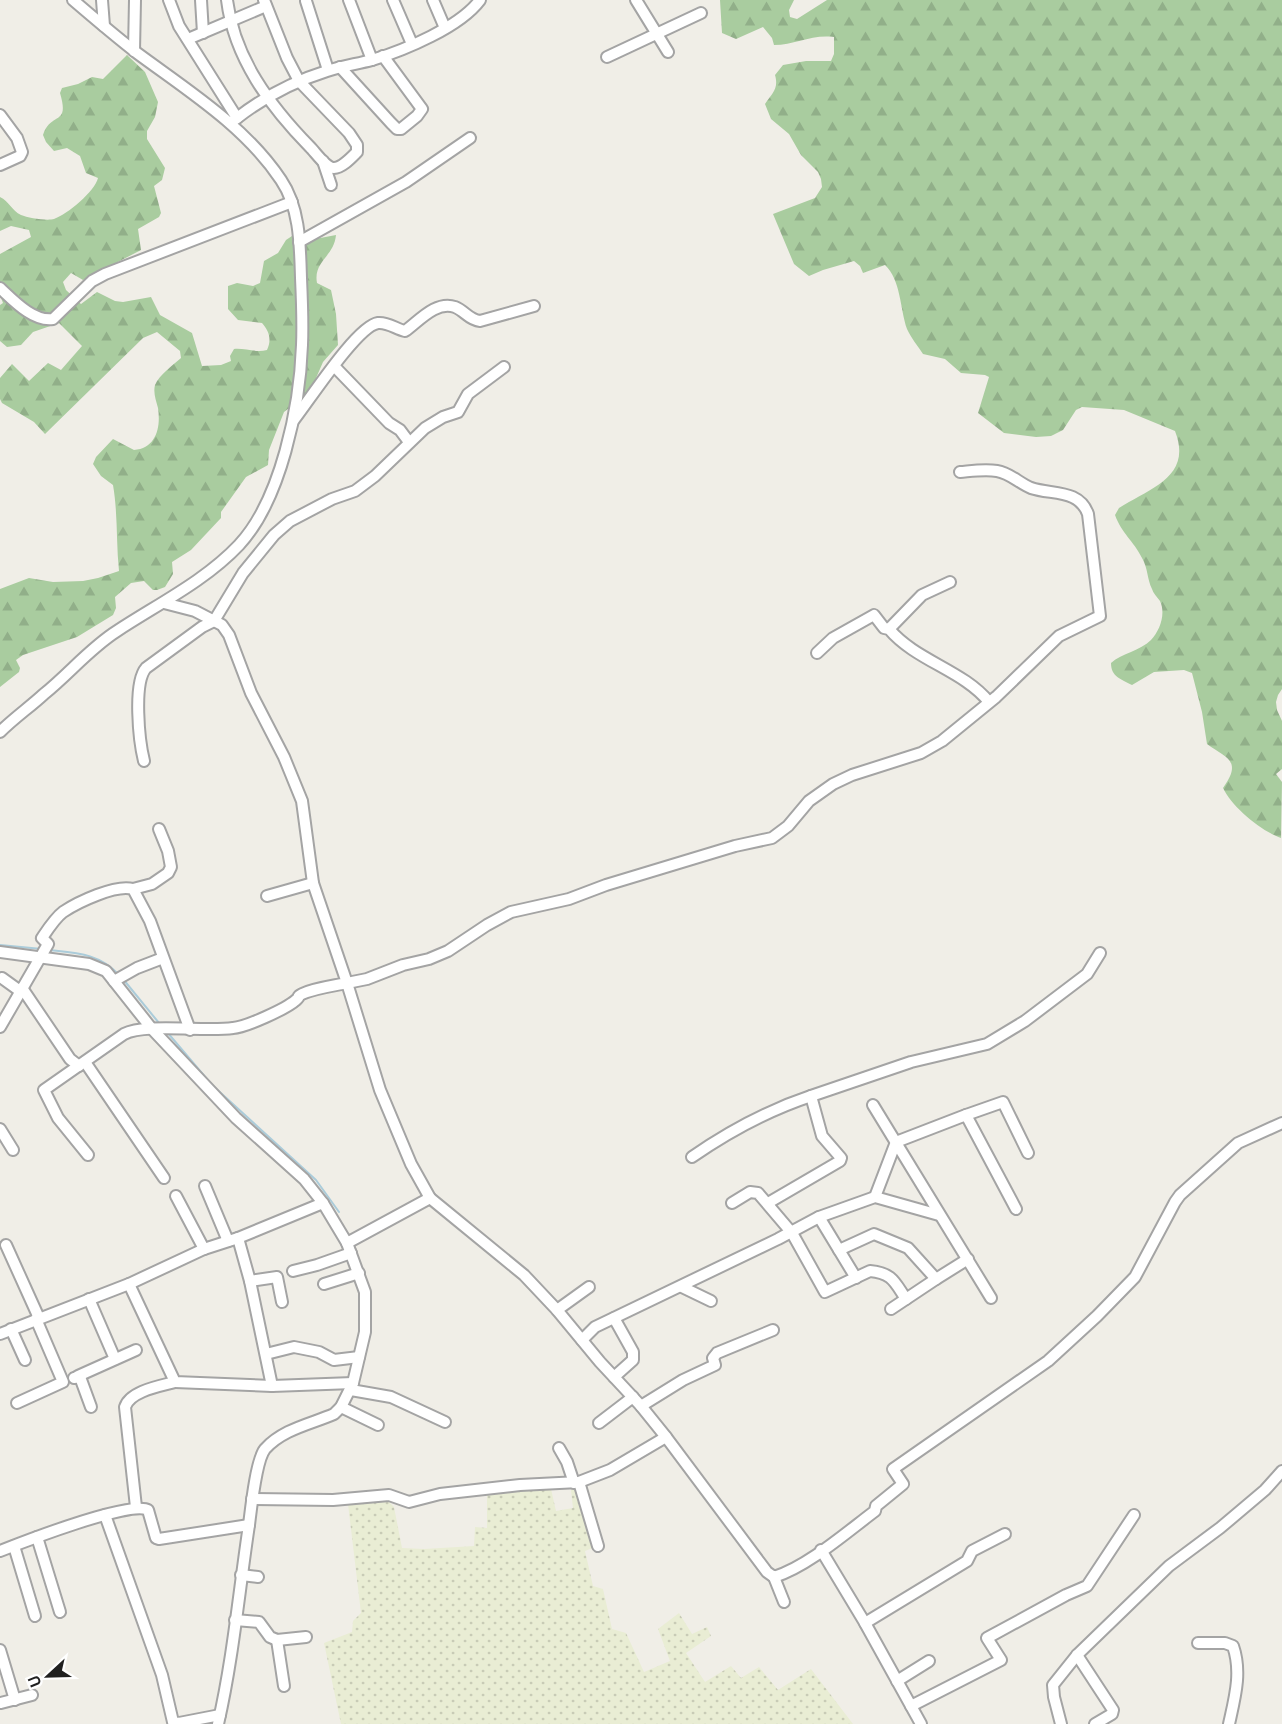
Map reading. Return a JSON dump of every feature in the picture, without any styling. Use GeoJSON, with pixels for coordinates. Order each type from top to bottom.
{"type":"FeatureCollection","features":[{"type":"Feature","properties":{"kind":"street"},"geometry":{"type":"LineString","coordinates":[[73,0],[134,51],[234,121]]}},
{"type":"Feature","properties":{"kind":"street"},"geometry":{"type":"LineString","coordinates":[[102,0],[104,26]]}},
{"type":"Feature","properties":{"kind":"street"},"geometry":{"type":"LineString","coordinates":[[134,51],[135,0]]}},
{"type":"Feature","properties":{"kind":"street"},"geometry":{"type":"LineString","coordinates":[[0,732],[95,647],[164,603],[240,544],[266,506],[275,484],[291,423],[303,344],[299,242],[292,202],[285,186],[234,121],[177,22],[169,0]]}},
{"type":"Feature","properties":{"kind":"street"},"geometry":{"type":"LineString","coordinates":[[201,0],[203,33]]}},
{"type":"Feature","properties":{"kind":"street"},"geometry":{"type":"LineString","coordinates":[[188,39],[230,21],[265,3],[287,58],[299,81],[349,133],[358,147],[357,152],[337,167],[332,167],[294,131],[267,98],[251,70],[230,21],[227,0]]}},
{"type":"Feature","properties":{"kind":"street"},"geometry":{"type":"LineString","coordinates":[[349,0],[372,60]]}},
{"type":"Feature","properties":{"kind":"street"},"geometry":{"type":"LineString","coordinates":[[393,0],[412,44]]}},
{"type":"Feature","properties":{"kind":"street"},"geometry":{"type":"LineString","coordinates":[[433,0],[445,28]]}},
{"type":"Feature","properties":{"kind":"street"},"geometry":{"type":"LineString","coordinates":[[466,0],[470,12]]}},
{"type":"Feature","properties":{"kind":"street"},"geometry":{"type":"LineString","coordinates":[[234,121],[267,98],[299,81],[328,70],[372,60],[445,28],[470,12],[480,0]]}},
{"type":"Feature","properties":{"kind":"street"},"geometry":{"type":"LineString","coordinates":[[636,0],[668,52]]}},
{"type":"Feature","properties":{"kind":"street"},"geometry":{"type":"LineString","coordinates":[[306,1],[328,70]]}},
{"type":"Feature","properties":{"kind":"street"},"geometry":{"type":"LineString","coordinates":[[607,57],[700,13]]}},
{"type":"Feature","properties":{"kind":"street"},"geometry":{"type":"LineString","coordinates":[[340,67],[391,123],[400,129],[417,116],[422,109],[383,56]]}},
{"type":"Feature","properties":{"kind":"street"},"geometry":{"type":"LineString","coordinates":[[0,115],[17,138],[22,152],[20,156],[0,165]]}},
{"type":"Feature","properties":{"kind":"street"},"geometry":{"type":"LineString","coordinates":[[299,242],[406,182],[470,138]]}},
{"type":"Feature","properties":{"kind":"street"},"geometry":{"type":"LineString","coordinates":[[323,160],[331,185]]}},
{"type":"Feature","properties":{"kind":"street"},"geometry":{"type":"LineString","coordinates":[[0,288],[20,306],[52,320],[92,281],[105,274],[292,202]]}},
{"type":"Feature","properties":{"kind":"street"},"geometry":{"type":"LineString","coordinates":[[291,423],[364,330],[375,324],[387,324],[404,331],[419,318],[446,306],[454,307],[470,318],[480,321],[534,306]]}},
{"type":"Feature","properties":{"kind":"street"},"geometry":{"type":"LineString","coordinates":[[334,366],[410,442]]}},
{"type":"Feature","properties":{"kind":"street"},"geometry":{"type":"LineString","coordinates":[[144,761],[140,742],[141,674],[146,668],[202,627],[214,621],[243,573],[274,535],[290,521],[365,484],[425,428],[442,417],[458,412],[468,394],[504,367]]}},
{"type":"Feature","properties":{"kind":"street"},"geometry":{"type":"LineString","coordinates":[[88,1155],[58,1118],[44,1092],[45,1088],[126,1032],[152,1029],[232,1029],[246,1025],[288,1005],[305,993],[367,979],[448,951],[511,912],[569,899],[735,846],[772,838],[788,826],[809,801],[833,784],[852,775],[921,753],[942,741],[989,702],[1059,636],[1100,616],[1088,514],[1083,504],[1072,496],[1029,487],[995,470],[960,472]]}},
{"type":"Feature","properties":{"kind":"street"},"geometry":{"type":"LineString","coordinates":[[888,629],[922,595],[950,582]]}},
{"type":"Feature","properties":{"kind":"street"},"geometry":{"type":"LineString","coordinates":[[164,603],[184,607],[222,625],[229,635],[259,712],[295,779],[305,816],[313,883],[380,1090],[411,1164],[430,1198],[524,1275],[557,1310],[666,1437],[767,1572],[774,1577],[784,1602]]}},
{"type":"Feature","properties":{"kind":"street"},"geometry":{"type":"LineString","coordinates":[[817,653],[833,638],[873,615],[884,628],[914,651],[974,688],[989,702]]}},
{"type":"Feature","properties":{"kind":"street"},"geometry":{"type":"LineString","coordinates":[[0,1027],[43,956],[48,944],[42,938],[63,913],[111,888],[126,886],[133,889],[152,884],[168,873],[171,867],[168,851],[159,829]]}},
{"type":"Feature","properties":{"kind":"street"},"geometry":{"type":"LineString","coordinates":[[267,896],[313,883]]}},
{"type":"Feature","properties":{"kind":"street"},"geometry":{"type":"LineString","coordinates":[[133,889],[150,921],[189,1030]]}},
{"type":"Feature","properties":{"kind":"street"},"geometry":{"type":"LineString","coordinates":[[0,952],[43,956],[100,967],[119,978],[152,1029],[236,1118],[304,1179],[323,1203],[351,1244],[364,1292],[366,1318],[354,1389],[342,1407],[331,1415],[292,1430],[267,1447],[262,1454],[258,1499],[249,1525],[248,1576],[235,1620],[219,1719],[173,1722],[162,1675],[105,1515]]}},
{"type":"Feature","properties":{"kind":"street"},"geometry":{"type":"LineString","coordinates":[[692,1157],[787,1104],[911,1062],[987,1044],[1034,1014],[1087,974],[1101,953]]}},
{"type":"Feature","properties":{"kind":"street"},"geometry":{"type":"LineString","coordinates":[[119,978],[163,958]]}},
{"type":"Feature","properties":{"kind":"street"},"geometry":{"type":"LineString","coordinates":[[2,978],[21,990],[70,1059],[82,1064],[164,1178]]}},
{"type":"Feature","properties":{"kind":"street"},"geometry":{"type":"LineString","coordinates":[[768,1203],[840,1161],[822,1136],[811,1096]]}},
{"type":"Feature","properties":{"kind":"street"},"geometry":{"type":"LineString","coordinates":[[875,1197],[896,1142],[1003,1102],[1028,1153]]}},
{"type":"Feature","properties":{"kind":"street"},"geometry":{"type":"LineString","coordinates":[[873,1105],[991,1298]]}},
{"type":"Feature","properties":{"kind":"street"},"geometry":{"type":"LineString","coordinates":[[966,1115],[1016,1209]]}},
{"type":"Feature","properties":{"kind":"street"},"geometry":{"type":"LineString","coordinates":[[774,1577],[821,1550],[875,1511],[876,1506],[903,1484],[893,1469],[1048,1361],[1135,1277],[1177,1198],[1238,1143],[1282,1123]]}},
{"type":"Feature","properties":{"kind":"street"},"geometry":{"type":"LineString","coordinates":[[0,1129],[13,1150]]}},
{"type":"Feature","properties":{"kind":"street"},"geometry":{"type":"LineString","coordinates":[[205,1186],[233,1239],[250,1281],[272,1386]]}},
{"type":"Feature","properties":{"kind":"street"},"geometry":{"type":"LineString","coordinates":[[732,1203],[750,1192],[758,1193],[792,1233],[823,1291],[826,1292],[870,1271],[886,1274],[894,1280],[906,1299]]}},
{"type":"Feature","properties":{"kind":"street"},"geometry":{"type":"LineString","coordinates":[[176,1196],[204,1249]]}},
{"type":"Feature","properties":{"kind":"street"},"geometry":{"type":"LineString","coordinates":[[582,1340],[595,1327],[792,1233],[819,1217],[875,1197],[939,1215]]}},
{"type":"Feature","properties":{"kind":"street"},"geometry":{"type":"LineString","coordinates":[[293,1271],[317,1265],[430,1198]]}},
{"type":"Feature","properties":{"kind":"street"},"geometry":{"type":"LineString","coordinates":[[0,1334],[129,1284],[204,1249],[323,1203]]}},
{"type":"Feature","properties":{"kind":"street"},"geometry":{"type":"LineString","coordinates":[[819,1217],[856,1278]]}},
{"type":"Feature","properties":{"kind":"street"},"geometry":{"type":"LineString","coordinates":[[839,1250],[874,1234],[908,1248],[936,1279]]}},
{"type":"Feature","properties":{"kind":"street"},"geometry":{"type":"LineString","coordinates":[[6,1245],[63,1382]]}},
{"type":"Feature","properties":{"kind":"street"},"geometry":{"type":"LineString","coordinates":[[891,1309],[968,1259]]}},
{"type":"Feature","properties":{"kind":"street"},"geometry":{"type":"LineString","coordinates":[[324,1284],[359,1273]]}},
{"type":"Feature","properties":{"kind":"street"},"geometry":{"type":"LineString","coordinates":[[250,1281],[277,1277],[282,1302]]}},
{"type":"Feature","properties":{"kind":"street"},"geometry":{"type":"LineString","coordinates":[[129,1284],[175,1383]]}},
{"type":"Feature","properties":{"kind":"street"},"geometry":{"type":"LineString","coordinates":[[557,1310],[589,1287]]}},
{"type":"Feature","properties":{"kind":"street"},"geometry":{"type":"LineString","coordinates":[[682,1287],[711,1301]]}},
{"type":"Feature","properties":{"kind":"street"},"geometry":{"type":"LineString","coordinates":[[89,1299],[115,1359]]}},
{"type":"Feature","properties":{"kind":"street"},"geometry":{"type":"LineString","coordinates":[[614,1318],[633,1352],[633,1360],[614,1377]]}},
{"type":"Feature","properties":{"kind":"street"},"geometry":{"type":"LineString","coordinates":[[11,1329],[26,1360]]}},
{"type":"Feature","properties":{"kind":"street"},"geometry":{"type":"LineString","coordinates":[[641,1406],[683,1380],[715,1365],[713,1358],[717,1353],[773,1330]]}},
{"type":"Feature","properties":{"kind":"street"},"geometry":{"type":"LineString","coordinates":[[266,1354],[294,1342],[334,1360],[359,1357]]}},
{"type":"Feature","properties":{"kind":"street"},"geometry":{"type":"LineString","coordinates":[[17,1403],[136,1350]]}},
{"type":"Feature","properties":{"kind":"street"},"geometry":{"type":"LineString","coordinates":[[78,1376],[91,1407]]}},
{"type":"Feature","properties":{"kind":"street"},"geometry":{"type":"LineString","coordinates":[[136,1507],[125,1407],[131,1398],[152,1389],[175,1383],[354,1389],[391,1397],[445,1422]]}},
{"type":"Feature","properties":{"kind":"street"},"geometry":{"type":"LineString","coordinates":[[599,1423],[633,1397]]}},
{"type":"Feature","properties":{"kind":"street"},"geometry":{"type":"LineString","coordinates":[[342,1407],[378,1425]]}},
{"type":"Feature","properties":{"kind":"street"},"geometry":{"type":"LineString","coordinates":[[258,1499],[333,1500],[389,1495],[406,1502],[440,1494],[519,1485],[576,1483],[610,1470],[666,1437]]}},
{"type":"Feature","properties":{"kind":"street"},"geometry":{"type":"LineString","coordinates":[[559,1448],[576,1483],[598,1546]]}},
{"type":"Feature","properties":{"kind":"street"},"geometry":{"type":"LineString","coordinates":[[1061,1724],[1053,1685],[1077,1656],[1169,1566],[1221,1528],[1265,1491],[1282,1472]]}},
{"type":"Feature","properties":{"kind":"street"},"geometry":{"type":"LineString","coordinates":[[0,1551],[105,1515],[136,1507],[148,1510],[154,1533],[159,1539],[249,1525]]}},
{"type":"Feature","properties":{"kind":"street"},"geometry":{"type":"LineString","coordinates":[[911,1706],[1001,1661],[986,1638],[1087,1586],[1134,1515]]}},
{"type":"Feature","properties":{"kind":"street"},"geometry":{"type":"LineString","coordinates":[[865,1623],[967,1561],[972,1551],[1005,1534]]}},
{"type":"Feature","properties":{"kind":"street"},"geometry":{"type":"LineString","coordinates":[[37,1537],[60,1612]]}},
{"type":"Feature","properties":{"kind":"street"},"geometry":{"type":"LineString","coordinates":[[14,1546],[35,1616]]}},
{"type":"Feature","properties":{"kind":"street"},"geometry":{"type":"LineString","coordinates":[[821,1550],[921,1724]]}},
{"type":"Feature","properties":{"kind":"street"},"geometry":{"type":"LineString","coordinates":[[235,1620],[260,1623],[270,1638],[278,1640],[306,1637]]}},
{"type":"Feature","properties":{"kind":"street"},"geometry":{"type":"LineString","coordinates":[[278,1640],[284,1686]]}},
{"type":"Feature","properties":{"kind":"street"},"geometry":{"type":"LineString","coordinates":[[1198,1642],[1225,1643],[1233,1646],[1238,1659],[1238,1676],[1229,1724]]}},
{"type":"Feature","properties":{"kind":"street"},"geometry":{"type":"LineString","coordinates":[[0,1650],[15,1700]]}},
{"type":"Feature","properties":{"kind":"street"},"geometry":{"type":"LineString","coordinates":[[1077,1656],[1113,1710],[1112,1714],[1095,1724]]}},
{"type":"Feature","properties":{"kind":"street"},"geometry":{"type":"LineString","coordinates":[[897,1681],[929,1661]]}},
{"type":"Feature","properties":{"kind":"street"},"geometry":{"type":"LineString","coordinates":[[1,1703],[32,1695]]}},
{"type":"Feature","properties":{"kind":"green space"},"geometry":{"type":"Polygon","coordinates":[[[720,0],[794,0],[789,10],[790,17],[797,19],[827,0],[1282,0],[1282,689],[1276,702],[1282,721],[1282,769],[1276,774],[1282,782],[1281,838],[1248,818],[1233,803],[1223,788],[1229,779],[1232,765],[1226,757],[1207,744],[1192,673],[1184,670],[1154,672],[1132,685],[1117,677],[1111,668],[1111,663],[1115,660],[1151,640],[1157,632],[1162,616],[1162,606],[1150,585],[1144,562],[1115,515],[1119,508],[1155,487],[1173,470],[1178,460],[1179,447],[1175,431],[1124,410],[1082,407],[1076,410],[1063,430],[1051,436],[1036,437],[1004,433],[978,413],[989,377],[961,373],[945,359],[923,354],[907,329],[897,287],[885,265],[863,273],[854,261],[809,276],[794,264],[773,214],[815,198],[822,187],[821,179],[818,172],[801,155],[789,134],[771,119],[765,104],[775,87],[775,75],[783,65],[806,61],[831,61],[834,54],[834,37],[818,37],[774,45],[772,38],[763,27],[736,39],[722,33],[720,0]]]}},
{"type":"Feature","properties":{"kind":"green space"},"geometry":{"type":"Polygon","coordinates":[[[127,55],[145,72],[158,102],[155,117],[147,131],[147,139],[165,168],[162,180],[154,186],[161,213],[159,217],[138,229],[141,250],[83,280],[71,273],[63,282],[66,290],[81,304],[97,292],[115,301],[123,302],[151,297],[160,315],[192,333],[202,366],[221,365],[231,361],[230,356],[234,349],[267,350],[269,342],[268,332],[262,323],[238,320],[228,309],[228,286],[237,283],[253,286],[260,283],[264,261],[278,253],[286,240],[292,236],[315,239],[336,235],[332,249],[318,269],[317,283],[331,290],[336,314],[338,345],[323,362],[310,392],[284,412],[269,450],[268,465],[246,477],[221,512],[221,518],[191,550],[172,562],[173,574],[165,587],[153,590],[144,581],[131,583],[115,597],[116,608],[113,615],[77,637],[23,655],[16,660],[20,668],[19,672],[0,687],[0,589],[29,578],[53,582],[83,581],[119,571],[113,485],[101,476],[93,464],[96,457],[113,439],[134,450],[152,441],[159,423],[155,385],[163,374],[181,358],[180,351],[157,332],[143,338],[45,434],[34,422],[2,403],[0,399],[0,378],[12,364],[29,381],[48,363],[61,370],[82,346],[59,323],[33,332],[21,345],[7,347],[0,341],[0,305],[3,303],[0,295],[0,254],[31,237],[29,230],[11,226],[0,231],[0,197],[21,215],[47,220],[66,212],[92,189],[98,178],[86,173],[80,156],[67,148],[54,151],[43,135],[50,123],[63,111],[60,93],[62,88],[92,77],[103,79],[127,55]]]}},
{"type":"Feature","properties":{"kind":"green space"},"geometry":{"type":"Polygon","coordinates":[[[551,1489],[556,1511],[573,1508],[571,1490],[578,1489],[595,1547],[585,1551],[593,1586],[603,1589],[612,1629],[626,1633],[644,1672],[670,1661],[658,1629],[679,1613],[692,1634],[707,1627],[711,1636],[686,1653],[705,1682],[731,1666],[741,1678],[759,1667],[778,1690],[811,1669],[853,1724],[341,1724],[324,1643],[352,1632],[353,1621],[361,1613],[348,1504],[388,1501],[394,1507],[402,1548],[474,1546],[475,1527],[487,1528],[487,1493],[551,1489]]]}},
{"type":"Feature","properties":{"kind":"waterway"},"geometry":{"type":"LineString","coordinates":[[0,945],[42,949]]}},
{"type":"Feature","properties":{"kind":"waterway"},"geometry":{"type":"LineString","coordinates":[[48,950],[77,953],[95,958],[119,975]]}},
{"type":"Feature","properties":{"kind":"waterway"},"geometry":{"type":"LineString","coordinates":[[123,979],[159,1023]]}},
{"type":"Feature","properties":{"kind":"waterway"},"geometry":{"type":"LineString","coordinates":[[167,1032],[212,1085],[316,1180],[339,1212]]}}]}
